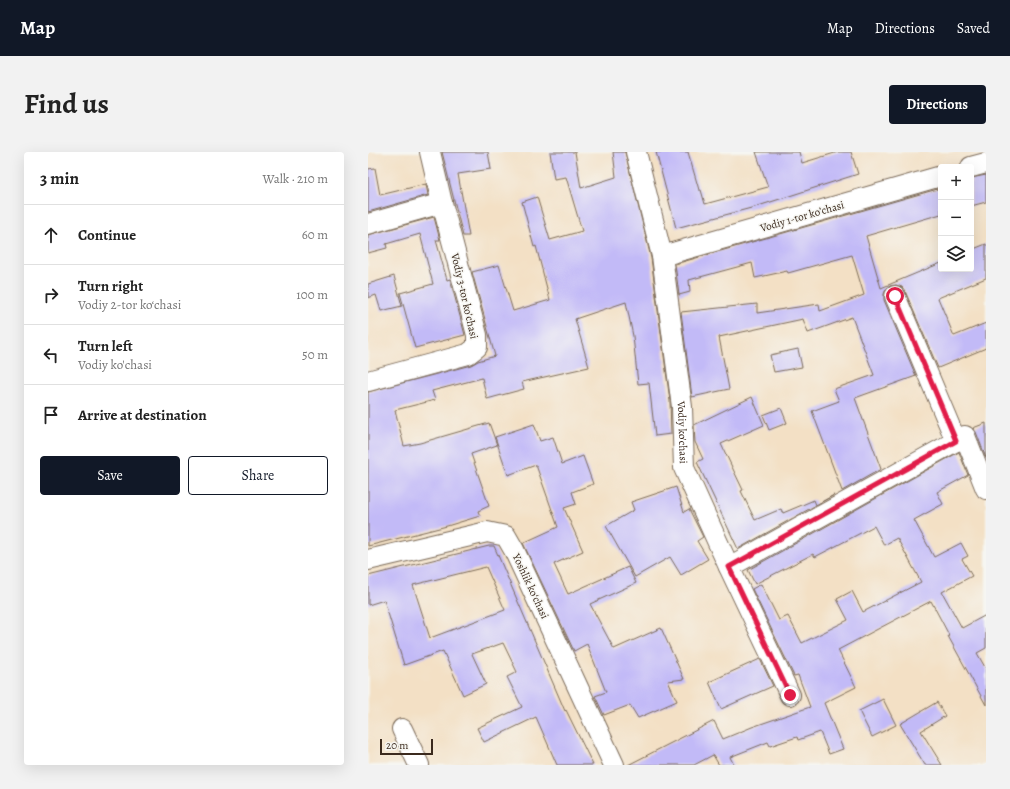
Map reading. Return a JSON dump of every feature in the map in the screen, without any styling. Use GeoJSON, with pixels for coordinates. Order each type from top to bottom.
{"type":"FeatureCollection","features":[{"type":"Feature","properties":{"kind":"street","name":"Vodiy 3-tor koʼchasi"},"geometry":{"type":"LineString","coordinates":[[368,381],[468,354],[477,347],[477,335],[430,152]]}},
{"type":"Feature","properties":{"kind":"street","name":"Vodiy ko'chasi"},"geometry":{"type":"LineString","coordinates":[[636,152],[662,256],[682,407],[684,468],[790,695]]}},
{"type":"Feature","properties":{"kind":"street"},"geometry":{"type":"LineString","coordinates":[[974,166],[986,163]]}},
{"type":"Feature","properties":{"kind":"street","name":"Vodiy 1-tor koʼchasi"},"geometry":{"type":"LineString","coordinates":[[662,256],[938,177]]}},
{"type":"Feature","properties":{"kind":"street"},"geometry":{"type":"LineString","coordinates":[[368,224],[442,203]]}},
{"type":"Feature","properties":{"kind":"street"},"geometry":{"type":"LineString","coordinates":[[895,296],[960,439],[986,489]]}},
{"type":"Feature","properties":{"kind":"street"},"geometry":{"type":"LineString","coordinates":[[729,567],[960,439]]}},
{"type":"Feature","properties":{"kind":"street","name":"Yoshlik koʻchasi"},"geometry":{"type":"LineString","coordinates":[[368,560],[487,532],[506,536],[514,550],[614,765]]}},
{"type":"Feature","properties":{"kind":"street"},"geometry":{"type":"LineString","coordinates":[[402,729],[419,765]]}},
{"type":"Feature","properties":{"kind":"building"},"geometry":{"type":"Polygon","coordinates":[[[442,152],[488,152],[491,169],[458,174],[469,236],[463,236],[442,152]]]}},
{"type":"Feature","properties":{"kind":"building"},"geometry":{"type":"Polygon","coordinates":[[[550,152],[575,152],[581,188],[616,177],[613,152],[625,152],[651,258],[670,401],[671,434],[655,436],[649,383],[638,384],[633,336],[626,302],[575,319],[589,367],[522,382],[524,389],[487,399],[482,378],[432,391],[435,400],[395,410],[404,446],[420,443],[489,423],[497,445],[471,454],[489,506],[478,511],[480,516],[368,546],[368,392],[471,365],[478,361],[495,356],[472,272],[499,265],[513,311],[550,300],[536,246],[534,247],[522,202],[537,197],[550,240],[582,231],[566,177],[554,179],[550,152]]]}},
{"type":"Feature","properties":{"kind":"building"},"geometry":{"type":"Polygon","coordinates":[[[656,152],[688,152],[699,190],[701,190],[705,204],[768,187],[756,152],[799,152],[802,163],[838,152],[851,152],[858,174],[755,207],[676,228],[656,152]]]}},
{"type":"Feature","properties":{"kind":"building"},"geometry":{"type":"Polygon","coordinates":[[[375,168],[380,195],[426,184],[428,195],[368,212],[368,169],[375,168]]]}},
{"type":"Feature","properties":{"kind":"building"},"geometry":{"type":"Polygon","coordinates":[[[986,175],[986,202],[974,205],[974,200],[974,177],[986,175]]]}},
{"type":"Feature","properties":{"kind":"building"},"geometry":{"type":"Polygon","coordinates":[[[938,189],[938,215],[866,236],[881,288],[938,264],[938,272],[974,272],[974,249],[986,244],[986,278],[938,298],[954,336],[986,323],[986,348],[938,368],[905,291],[902,287],[896,285],[890,286],[886,289],[884,300],[916,376],[855,398],[881,469],[842,491],[812,411],[839,401],[834,389],[874,375],[852,317],[808,333],[803,319],[719,337],[729,389],[692,397],[681,312],[757,304],[757,313],[819,304],[820,311],[864,295],[852,255],[788,273],[787,271],[755,278],[752,263],[689,280],[690,292],[679,295],[675,264],[938,189]]]}},
{"type":"Feature","properties":{"kind":"building"},"geometry":{"type":"Polygon","coordinates":[[[434,217],[440,240],[436,240],[447,280],[450,279],[465,335],[415,348],[400,293],[433,284],[420,234],[386,244],[387,248],[368,253],[368,235],[434,217]]]}},
{"type":"Feature","properties":{"kind":"building"},"geometry":{"type":"Polygon","coordinates":[[[394,276],[402,306],[381,311],[376,295],[368,298],[368,284],[394,276]]]}},
{"type":"Feature","properties":{"kind":"building"},"geometry":{"type":"Polygon","coordinates":[[[798,349],[802,367],[774,372],[770,355],[798,349]]]}},
{"type":"Feature","properties":{"kind":"building"},"geometry":{"type":"Polygon","coordinates":[[[752,397],[764,425],[721,444],[743,490],[741,491],[755,520],[781,509],[783,513],[814,500],[816,505],[834,495],[738,549],[697,462],[703,459],[695,442],[694,425],[752,397]]]}},
{"type":"Feature","properties":{"kind":"building"},"geometry":{"type":"Polygon","coordinates":[[[781,408],[787,423],[769,430],[763,415],[781,408]]]}},
{"type":"Feature","properties":{"kind":"building"},"geometry":{"type":"Polygon","coordinates":[[[986,423],[986,458],[973,428],[986,423]]]}},
{"type":"Feature","properties":{"kind":"building"},"geometry":{"type":"Polygon","coordinates":[[[534,424],[540,441],[553,437],[562,464],[583,456],[593,484],[572,492],[576,504],[564,508],[583,551],[554,564],[568,594],[628,567],[636,583],[590,604],[614,649],[661,628],[684,679],[668,681],[677,701],[638,718],[630,705],[604,715],[595,696],[606,692],[587,644],[574,651],[523,543],[558,527],[536,465],[508,475],[495,437],[534,424]]]}},
{"type":"Feature","properties":{"kind":"building"},"geometry":{"type":"Polygon","coordinates":[[[959,452],[968,475],[937,492],[943,504],[914,520],[934,557],[961,543],[968,556],[962,559],[972,576],[942,592],[962,628],[986,615],[986,648],[977,653],[986,669],[986,705],[948,636],[949,635],[931,601],[838,650],[856,687],[824,703],[843,749],[829,754],[820,732],[798,740],[797,737],[770,746],[768,742],[730,757],[734,765],[719,765],[713,755],[694,765],[628,765],[714,721],[723,739],[752,727],[810,707],[798,675],[794,676],[752,589],[761,584],[779,620],[788,616],[802,643],[848,620],[837,599],[852,591],[863,612],[921,582],[897,538],[884,545],[874,526],[815,557],[813,554],[755,584],[748,570],[959,452]]]}},
{"type":"Feature","properties":{"kind":"building"},"geometry":{"type":"Polygon","coordinates":[[[676,487],[684,512],[689,509],[703,537],[697,541],[708,559],[681,575],[670,557],[635,577],[606,526],[634,510],[631,502],[676,487]]]}},
{"type":"Feature","properties":{"kind":"building"},"geometry":{"type":"Polygon","coordinates":[[[494,546],[565,711],[566,710],[593,765],[557,765],[536,717],[484,742],[477,728],[522,707],[507,677],[517,672],[503,643],[472,654],[486,684],[463,695],[443,651],[404,665],[384,600],[368,605],[368,576],[494,546]],[[486,567],[413,585],[430,638],[505,610],[486,567]]]}},
{"type":"Feature","properties":{"kind":"building"},"geometry":{"type":"Polygon","coordinates":[[[760,659],[773,686],[721,709],[709,682],[760,659]]]}},
{"type":"Feature","properties":{"kind":"building"},"geometry":{"type":"Polygon","coordinates":[[[883,699],[896,725],[872,737],[859,711],[883,699]]]}},
{"type":"Feature","properties":{"kind":"building"},"geometry":{"type":"Polygon","coordinates":[[[937,702],[945,716],[921,731],[942,765],[925,765],[900,724],[937,702]]]}},
{"type":"Feature","properties":{"kind":"route"},"geometry":{"type":"LineString","coordinates":[[790,695],[729,567],[956,441],[895,296]]}}]}
